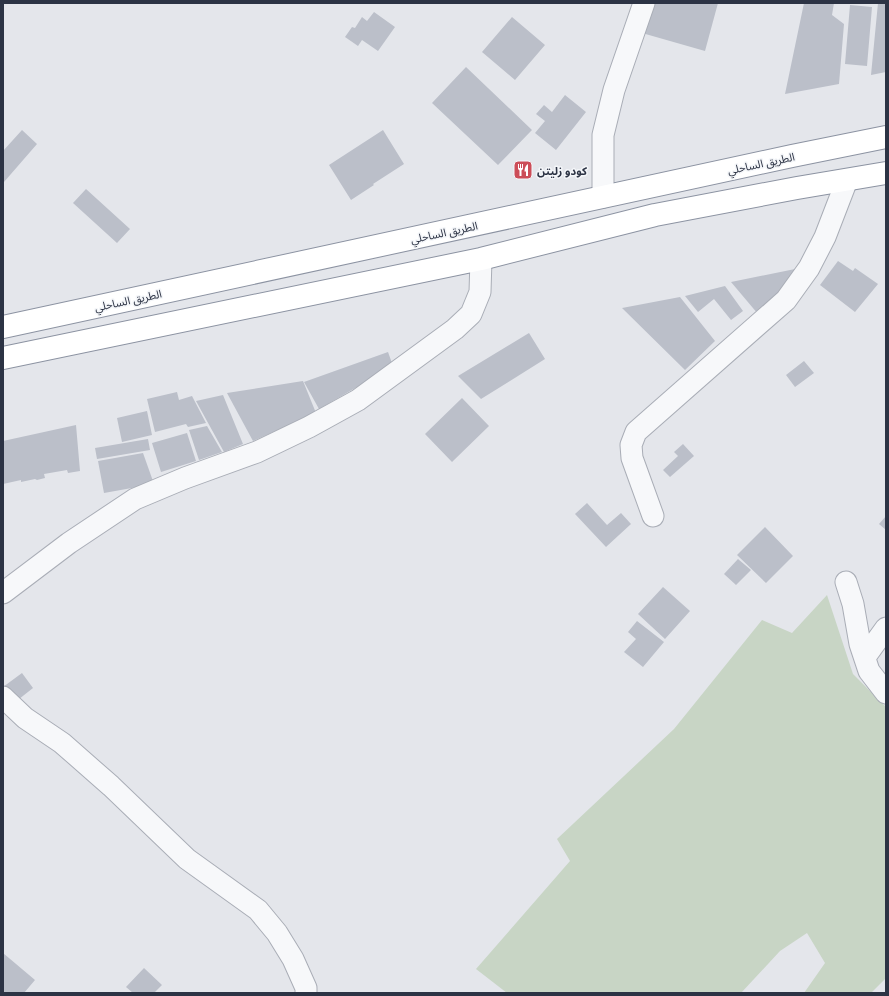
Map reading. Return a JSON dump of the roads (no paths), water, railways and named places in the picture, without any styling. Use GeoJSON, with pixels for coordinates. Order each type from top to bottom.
{"type":"FeatureCollection","features":[{"type":"Feature","properties":{"kind":"highway","name":"الطريق الساحلي"},"geometry":{"type":"LineString","coordinates":[[3,327],[886,137]]}},
{"type":"Feature","properties":{"kind":"highway"},"geometry":{"type":"LineString","coordinates":[[792,156],[797,188]]}},
{"type":"Feature","properties":{"kind":"highway"},"geometry":{"type":"LineString","coordinates":[[3,358],[481,259],[655,215],[886,172]]}},
{"type":"Feature","properties":{"kind":"street"},"geometry":{"type":"LineString","coordinates":[[603,197],[603,135],[614,90],[644,3]]}},
{"type":"Feature","properties":{"kind":"street"},"geometry":{"type":"LineString","coordinates":[[653,516],[632,458],[631,445],[636,432],[786,300],[809,268],[825,237],[847,180]]}},
{"type":"Feature","properties":{"kind":"street"},"geometry":{"type":"LineString","coordinates":[[3,593],[70,543],[135,499],[185,478],[257,452],[309,427],[358,400],[455,329],[471,314],[480,292],[481,259]]}},
{"type":"Feature","properties":{"kind":"street"},"geometry":{"type":"LineString","coordinates":[[846,582],[853,604],[860,644],[869,671],[886,693]]}},
{"type":"Feature","properties":{"kind":"street"},"geometry":{"type":"LineString","coordinates":[[865,657],[886,628]]}},
{"type":"Feature","properties":{"kind":"street"},"geometry":{"type":"LineString","coordinates":[[3,697],[25,718],[62,743],[84,762],[187,859],[258,910],[277,933],[293,959],[306,988],[306,993]]}},
{"type":"Feature","properties":{"kind":"place","name":"كودو زليتن"},"geometry":{"type":"Point","coordinates":[523,170]}}]}
